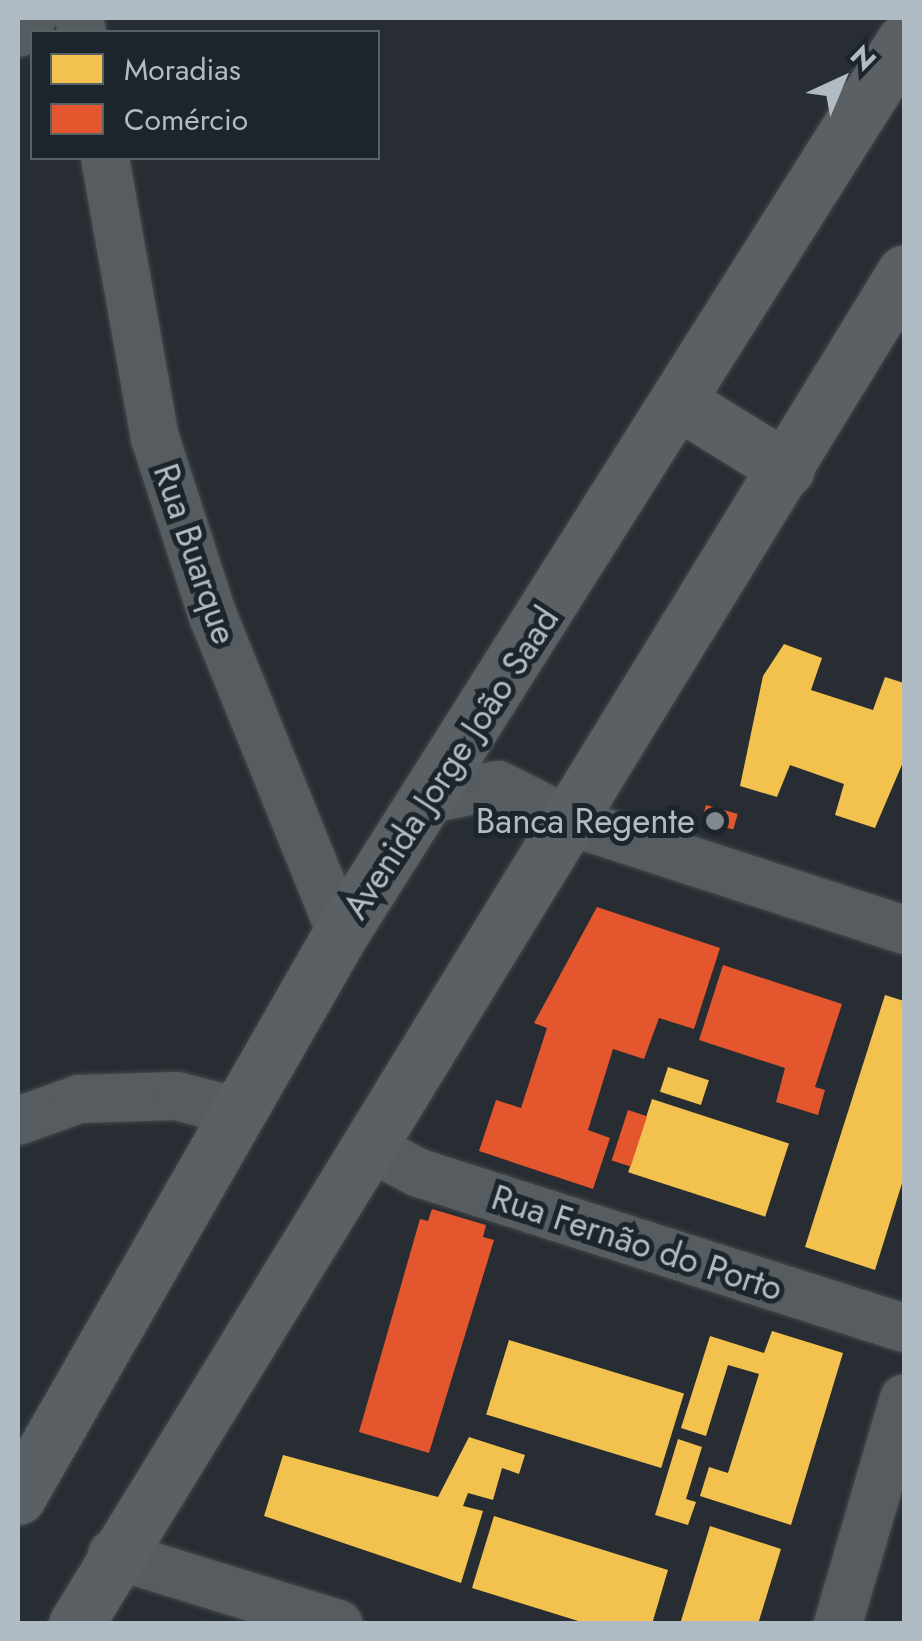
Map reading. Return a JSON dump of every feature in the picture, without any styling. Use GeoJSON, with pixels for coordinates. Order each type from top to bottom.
{"type":"FeatureCollection","features":[{"type":"Feature","properties":{"kind":"main road","name":"Avenida Jorge João Saad"},"geometry":{"type":"LineString","coordinates":[[18,1497],[341,933],[431,799],[904,41]]}},
{"type":"Feature","properties":{"kind":"main road"},"geometry":{"type":"LineString","coordinates":[[76,1624],[112,1554],[373,1149],[904,273]]}},
{"type":"Feature","properties":{"kind":"main road"},"geometry":{"type":"LineString","coordinates":[[679,402],[787,469]]}},
{"type":"Feature","properties":{"kind":"street"},"geometry":{"type":"LineString","coordinates":[[18,32],[32,18]]}},
{"type":"Feature","properties":{"kind":"street","name":"Rua Buarque"},"geometry":{"type":"LineString","coordinates":[[104,160],[156,438],[213,616],[341,933]]}},
{"type":"Feature","properties":{"kind":"street"},"geometry":{"type":"LineString","coordinates":[[431,799],[498,785],[572,822],[904,930]]}},
{"type":"Feature","properties":{"kind":"street"},"geometry":{"type":"LineString","coordinates":[[18,1121],[79,1098],[177,1096],[238,1112]]}},
{"type":"Feature","properties":{"kind":"street","name":"Rua Fernão do Porto"},"geometry":{"type":"LineString","coordinates":[[373,1149],[419,1173],[904,1328]]}},
{"type":"Feature","properties":{"kind":"street"},"geometry":{"type":"LineString","coordinates":[[838,1624],[904,1398]]}},
{"type":"Feature","properties":{"kind":"street"},"geometry":{"type":"LineString","coordinates":[[112,1554],[338,1624]]}},
{"type":"Feature","properties":{"kind":"building: Moradias"},"geometry":{"type":"Polygon","coordinates":[[[784,644],[822,658],[811,690],[873,710],[885,677],[904,683],[904,760],[875,828],[835,815],[844,784],[790,765],[777,797],[740,786],[763,676],[784,644]]]}},
{"type":"Feature","properties":{"kind":"building: Moradias"},"geometry":{"type":"Polygon","coordinates":[[[885,995],[904,1001],[904,1177],[875,1270],[805,1247],[885,995]]]}},
{"type":"Feature","properties":{"kind":"building: Moradias"},"geometry":{"type":"Polygon","coordinates":[[[668,1067],[709,1080],[701,1105],[660,1092],[668,1067]]]}},
{"type":"Feature","properties":{"kind":"building: Moradias"},"geometry":{"type":"Polygon","coordinates":[[[652,1099],[789,1143],[765,1217],[628,1172],[652,1099]]]}},
{"type":"Feature","properties":{"kind":"building: Moradias"},"geometry":{"type":"Polygon","coordinates":[[[772,1331],[843,1353],[791,1525],[700,1496],[709,1467],[728,1473],[759,1374],[728,1365],[706,1436],[681,1428],[710,1336],[764,1353],[772,1331]]]}},
{"type":"Feature","properties":{"kind":"building: Moradias"},"geometry":{"type":"Polygon","coordinates":[[[509,1340],[684,1394],[661,1468],[486,1415],[509,1340]]]}},
{"type":"Feature","properties":{"kind":"building: Moradias"},"geometry":{"type":"Polygon","coordinates":[[[469,1437],[525,1455],[519,1474],[502,1468],[493,1500],[468,1493],[463,1506],[483,1511],[461,1583],[264,1516],[283,1455],[438,1497],[469,1437]]]}},
{"type":"Feature","properties":{"kind":"building: Moradias"},"geometry":{"type":"Polygon","coordinates":[[[678,1439],[702,1447],[686,1499],[696,1502],[688,1525],[655,1515],[678,1439]]]}},
{"type":"Feature","properties":{"kind":"building: Moradias"},"geometry":{"type":"Polygon","coordinates":[[[494,1516],[668,1570],[652,1624],[588,1624],[472,1588],[494,1516]]]}},
{"type":"Feature","properties":{"kind":"building: Moradias"},"geometry":{"type":"Polygon","coordinates":[[[710,1526],[781,1549],[758,1624],[680,1624],[710,1526]]]}},
{"type":"Feature","properties":{"kind":"building: Comércio"},"geometry":{"type":"Polygon","coordinates":[[[706,805],[738,814],[733,829],[702,820],[706,805]]]}},
{"type":"Feature","properties":{"kind":"building: Comércio"},"geometry":{"type":"Polygon","coordinates":[[[597,907],[720,948],[694,1029],[659,1018],[644,1059],[613,1049],[588,1130],[610,1138],[593,1189],[479,1151],[496,1100],[521,1108],[547,1028],[534,1023],[597,907]]]}},
{"type":"Feature","properties":{"kind":"building: Comércio"},"geometry":{"type":"Polygon","coordinates":[[[723,965],[842,1004],[815,1087],[825,1090],[818,1115],[776,1102],[785,1068],[699,1040],[723,965]]]}},
{"type":"Feature","properties":{"kind":"building: Comércio"},"geometry":{"type":"Polygon","coordinates":[[[628,1110],[647,1116],[631,1167],[612,1160],[628,1110]]]}},
{"type":"Feature","properties":{"kind":"building: Comércio"},"geometry":{"type":"Polygon","coordinates":[[[432,1209],[486,1225],[483,1237],[494,1240],[429,1453],[359,1432],[420,1219],[428,1221],[432,1209]]]}},
{"type":"Feature","properties":{"kind":"place","name":"Banca Regente"},"geometry":{"type":"Point","coordinates":[715,821]}}]}
